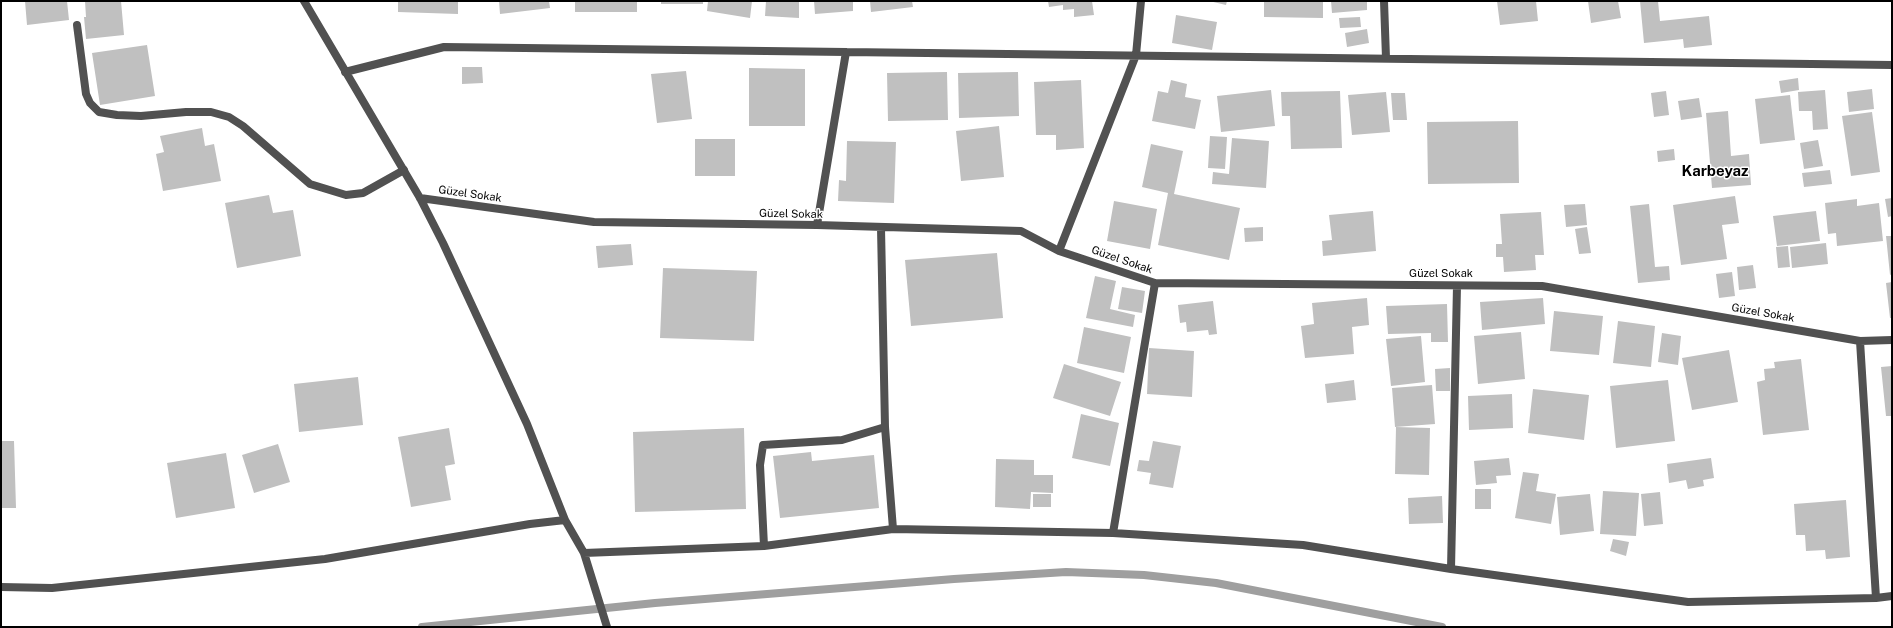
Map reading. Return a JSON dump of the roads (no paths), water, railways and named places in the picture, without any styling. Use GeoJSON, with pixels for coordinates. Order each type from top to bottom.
{"type":"FeatureCollection","features":[{"type":"Feature","properties":{"kind":"street"},"geometry":{"type":"LineString","coordinates":[[304,1],[404,170],[443,243],[527,424],[565,520],[584,553],[607,627]]}},
{"type":"Feature","properties":{"kind":"street"},"geometry":{"type":"LineString","coordinates":[[1059,251],[1136,55],[1141,1]]}},
{"type":"Feature","properties":{"kind":"street"},"geometry":{"type":"LineString","coordinates":[[1384,1],[1386,58]]}},
{"type":"Feature","properties":{"kind":"street"},"geometry":{"type":"LineString","coordinates":[[78,25],[86,94],[90,103],[99,112],[140,116],[186,112],[211,112],[230,117],[243,126],[310,184],[346,195],[363,193],[404,170]]}},
{"type":"Feature","properties":{"kind":"street"},"geometry":{"type":"LineString","coordinates":[[345,72],[444,47],[1892,64]]}},
{"type":"Feature","properties":{"kind":"street"},"geometry":{"type":"LineString","coordinates":[[817,225],[846,52]]}},
{"type":"Feature","properties":{"kind":"street","name":"Güzel Sokak"},"geometry":{"type":"LineString","coordinates":[[420,198],[594,222],[817,225],[1021,231],[1059,251],[1155,283],[1542,286],[1860,341],[1892,340]]}},
{"type":"Feature","properties":{"kind":"street"},"geometry":{"type":"LineString","coordinates":[[881,228],[885,427],[893,529]]}},
{"type":"Feature","properties":{"kind":"street"},"geometry":{"type":"LineString","coordinates":[[1113,533],[1155,283]]}},
{"type":"Feature","properties":{"kind":"street"},"geometry":{"type":"LineString","coordinates":[[1451,569],[1457,286]]}},
{"type":"Feature","properties":{"kind":"street"},"geometry":{"type":"LineString","coordinates":[[1860,341],[1876,598]]}},
{"type":"Feature","properties":{"kind":"street"},"geometry":{"type":"LineString","coordinates":[[764,546],[760,465],[763,445],[842,440],[885,427]]}},
{"type":"Feature","properties":{"kind":"street"},"geometry":{"type":"LineString","coordinates":[[1,587],[52,588],[325,559],[530,524],[565,520]]}},
{"type":"Feature","properties":{"kind":"street"},"geometry":{"type":"LineString","coordinates":[[584,553],[764,546],[893,529],[1113,533],[1303,545],[1451,569],[1688,602],[1876,598],[1892,596]]}},
{"type":"Feature","properties":{"kind":"waterway"},"geometry":{"type":"LineString","coordinates":[[422,627],[655,603],[954,579],[1066,572],[1144,575],[1216,583],[1442,627]]}},
{"type":"Feature","properties":{"kind":"district","name":"Karbeyaz"},"geometry":{"type":"Point","coordinates":[1715,171]}}]}
